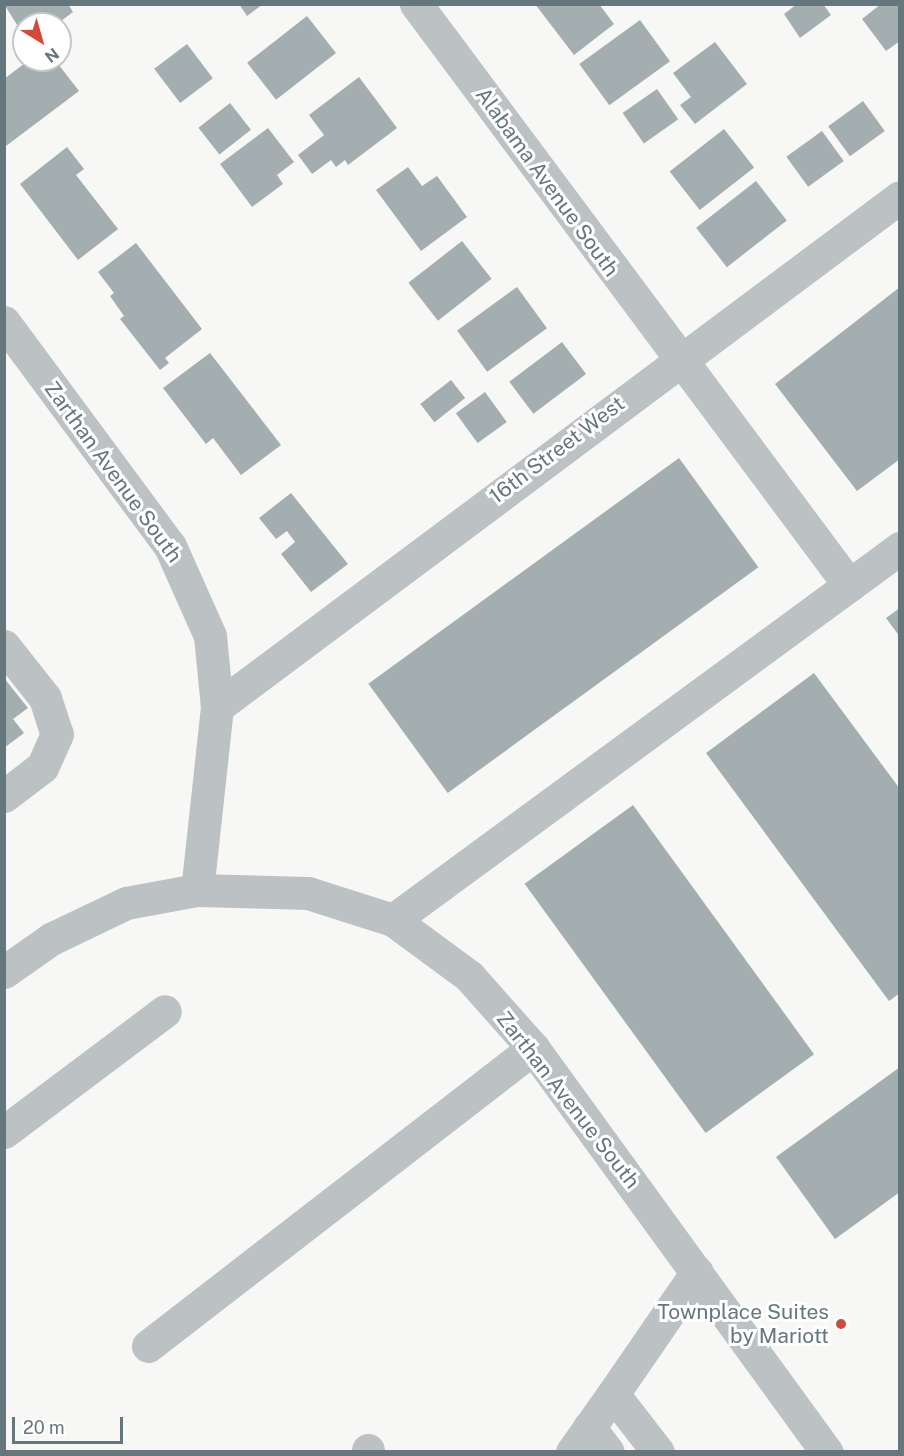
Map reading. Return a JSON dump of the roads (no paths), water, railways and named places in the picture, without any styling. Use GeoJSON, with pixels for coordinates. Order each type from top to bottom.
{"type":"FeatureCollection","features":[{"type":"Feature","properties":{"kind":"street","name":"Alabama Avenue South"},"geometry":{"type":"LineString","coordinates":[[416,4],[678,359],[849,585]]}},
{"type":"Feature","properties":{"kind":"street","name":"16th Street West"},"geometry":{"type":"LineString","coordinates":[[217,707],[678,359],[900,196]]}},
{"type":"Feature","properties":{"kind":"street","name":"Zarthan Avenue South"},"geometry":{"type":"LineString","coordinates":[[4,322],[170,546],[210,636],[217,707],[197,890],[308,893],[393,920],[469,976],[533,1048],[827,1452]]}},
{"type":"Feature","properties":{"kind":"street"},"geometry":{"type":"LineString","coordinates":[[393,920],[900,548]]}},
{"type":"Feature","properties":{"kind":"street"},"geometry":{"type":"LineString","coordinates":[[4,646],[45,698],[57,734],[42,767],[4,796]]}},
{"type":"Feature","properties":{"kind":"street"},"geometry":{"type":"LineString","coordinates":[[4,972],[51,939],[126,903],[197,890]]}},
{"type":"Feature","properties":{"kind":"street"},"geometry":{"type":"LineString","coordinates":[[4,1132],[165,1011]]}},
{"type":"Feature","properties":{"kind":"street"},"geometry":{"type":"LineString","coordinates":[[148,1346],[533,1048]]}},
{"type":"Feature","properties":{"kind":"street"},"geometry":{"type":"LineString","coordinates":[[586,1445],[613,1394],[698,1272]]}},
{"type":"Feature","properties":{"kind":"street"},"geometry":{"type":"LineString","coordinates":[[613,1394],[658,1452]]}},
{"type":"Feature","properties":{"kind":"place","name":"Townplace Suites by Mariott"},"geometry":{"type":"Point","coordinates":[841,1324]}}]}
